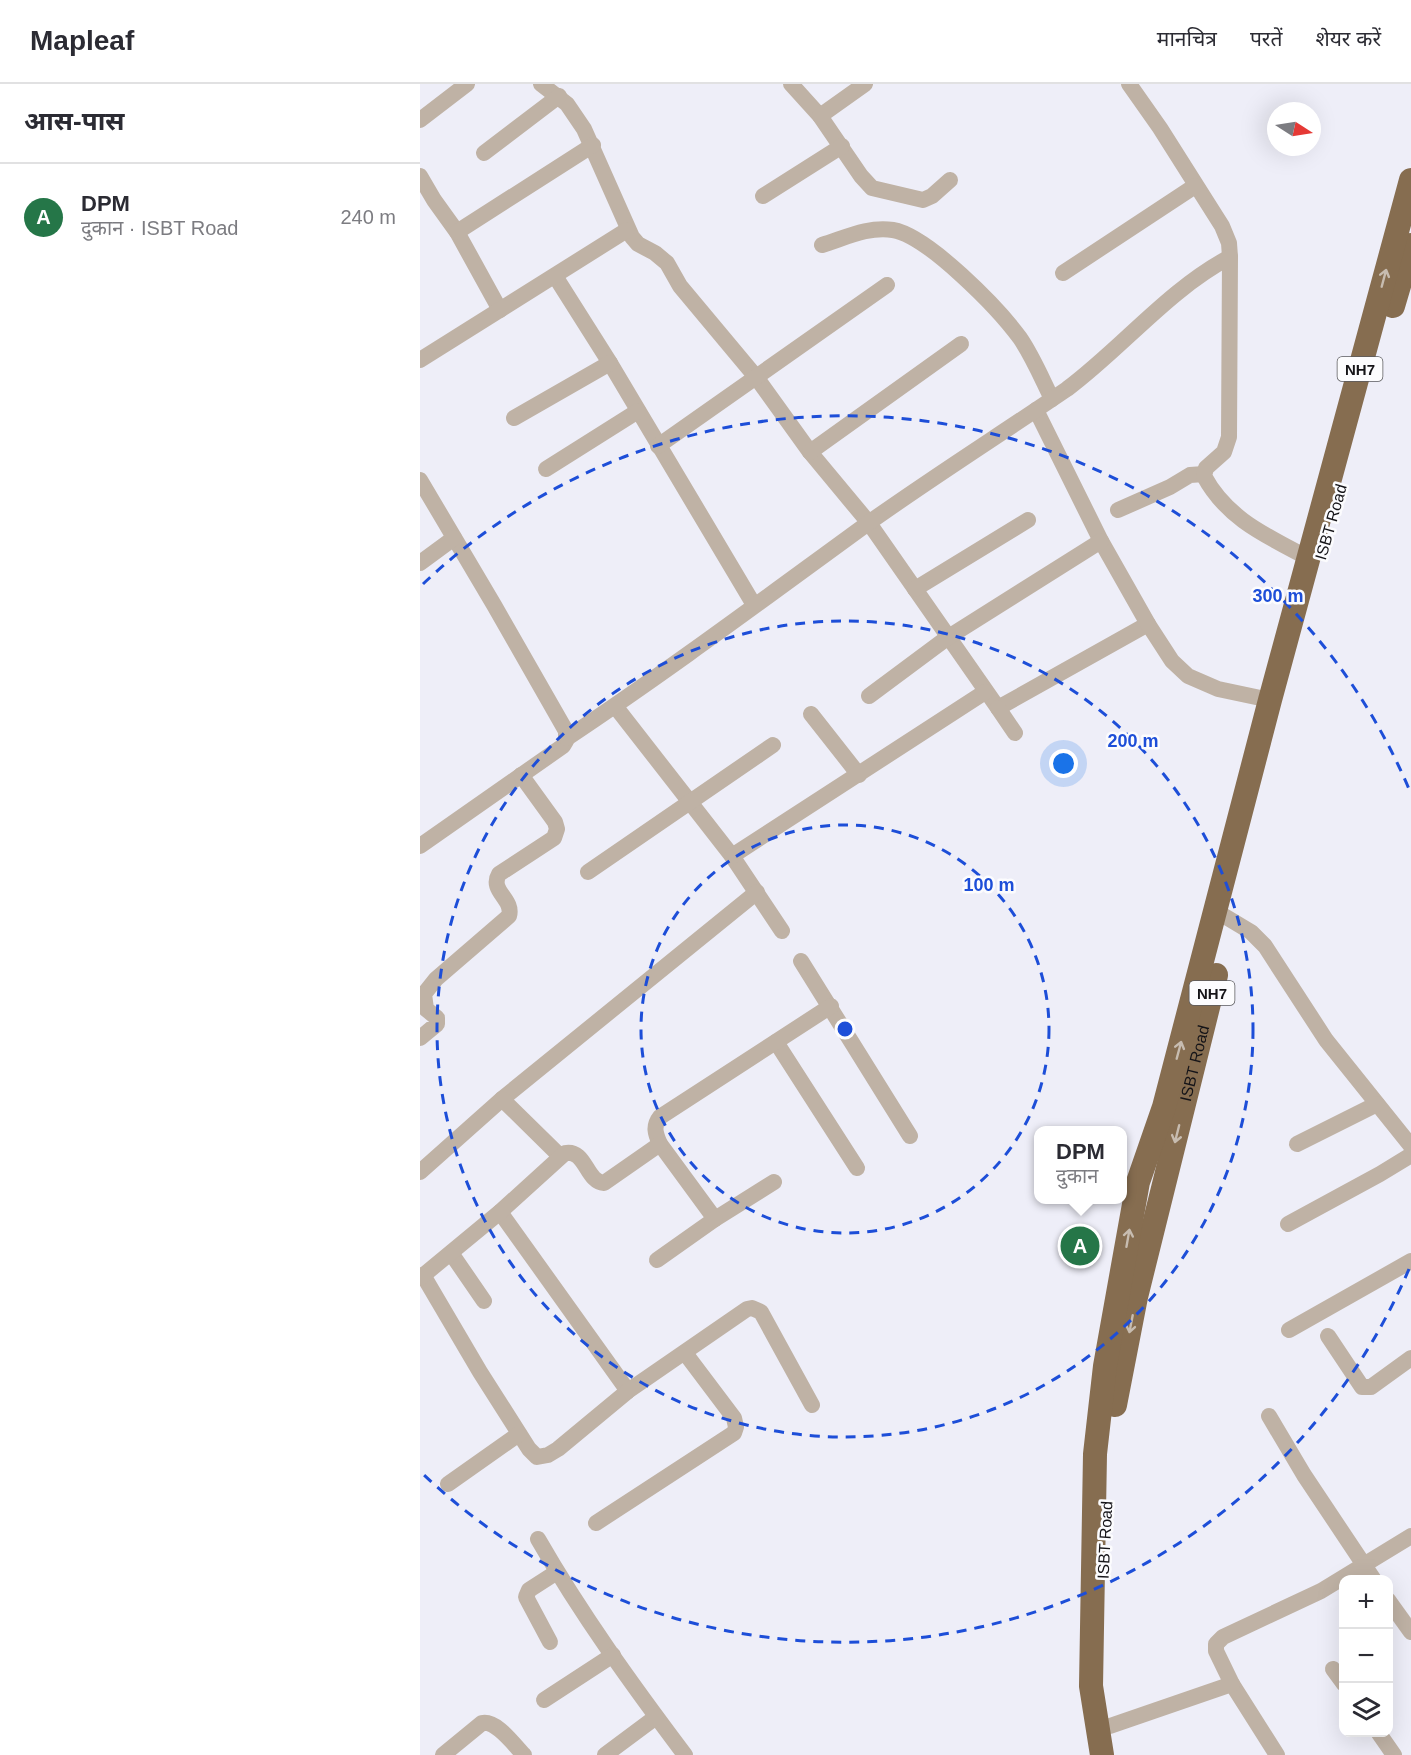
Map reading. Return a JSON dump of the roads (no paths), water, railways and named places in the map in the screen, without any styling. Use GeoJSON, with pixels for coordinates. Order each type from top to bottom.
{"type":"FeatureCollection","features":[{"type":"Feature","properties":{"kind":"highway","name":"NH7"},"geometry":{"type":"LineString","coordinates":[[1223,915],[1270,700],[1298,620],[1308,558],[1411,180]]}},
{"type":"Feature","properties":{"kind":"highway","name":"ISBT Road"},"geometry":{"type":"LineString","coordinates":[[1116,1755],[1110,1726],[1102,1574],[1112,1421],[1127,1295],[1298,620],[1411,245]]}},
{"type":"Feature","properties":{"kind":"highway","name":"NH7"},"geometry":{"type":"LineString","coordinates":[[1102,1755],[1091,1686],[1095,1454],[1105,1366],[1127,1295]]}},
{"type":"Feature","properties":{"kind":"street"},"geometry":{"type":"LineString","coordinates":[[420,120],[466,84]]}},
{"type":"Feature","properties":{"kind":"street"},"geometry":{"type":"LineString","coordinates":[[541,84],[558,96],[574,113],[593,146],[627,230],[638,244],[667,263],[680,286],[756,377],[810,452],[869,523],[1015,733]]}},
{"type":"Feature","properties":{"kind":"street"},"geometry":{"type":"LineString","coordinates":[[791,84],[820,116],[868,185],[881,191],[923,200],[932,196],[950,180]]}},
{"type":"Feature","properties":{"kind":"street"},"geometry":{"type":"LineString","coordinates":[[820,116],[865,84]]}},
{"type":"Feature","properties":{"kind":"street"},"geometry":{"type":"LineString","coordinates":[[1129,84],[1160,128],[1222,226],[1229,243],[1229,437],[1224,452],[1206,468],[1204,474],[1216,495],[1237,518],[1308,558]]}},
{"type":"Feature","properties":{"kind":"street"},"geometry":{"type":"LineString","coordinates":[[484,153],[558,96]]}},
{"type":"Feature","properties":{"kind":"street"},"geometry":{"type":"LineString","coordinates":[[457,232],[593,146]]}},
{"type":"Feature","properties":{"kind":"street"},"geometry":{"type":"LineString","coordinates":[[763,196],[842,146]]}},
{"type":"Feature","properties":{"kind":"street"},"geometry":{"type":"LineString","coordinates":[[420,176],[457,232],[500,310]]}},
{"type":"Feature","properties":{"kind":"street"},"geometry":{"type":"LineString","coordinates":[[1063,273],[1196,186]]}},
{"type":"Feature","properties":{"kind":"street"},"geometry":{"type":"LineString","coordinates":[[822,244],[876,229],[893,230],[919,240],[1004,318],[1021,340],[1052,399]]}},
{"type":"Feature","properties":{"kind":"street"},"geometry":{"type":"LineString","coordinates":[[420,360],[627,230]]}},
{"type":"Feature","properties":{"kind":"street"},"geometry":{"type":"LineString","coordinates":[[420,846],[562,746],[567,738],[700,646],[869,523],[1052,399],[1097,366],[1128,334],[1203,273],[1230,257]]}},
{"type":"Feature","properties":{"kind":"street"},"geometry":{"type":"LineString","coordinates":[[555,276],[610,363],[754,605]]}},
{"type":"Feature","properties":{"kind":"street"},"geometry":{"type":"LineString","coordinates":[[658,446],[887,285]]}},
{"type":"Feature","properties":{"kind":"street"},"geometry":{"type":"LineString","coordinates":[[810,452],[960,344]]}},
{"type":"Feature","properties":{"kind":"street"},"geometry":{"type":"LineString","coordinates":[[514,418],[610,363]]}},
{"type":"Feature","properties":{"kind":"street"},"geometry":{"type":"LineString","coordinates":[[1036,410],[1101,541],[1148,624],[1172,661],[1188,676],[1230,693],[1270,700]]}},
{"type":"Feature","properties":{"kind":"street"},"geometry":{"type":"LineString","coordinates":[[546,470],[638,411]]}},
{"type":"Feature","properties":{"kind":"street"},"geometry":{"type":"LineString","coordinates":[[1118,510],[1170,487],[1190,475],[1204,474]]}},
{"type":"Feature","properties":{"kind":"street"},"geometry":{"type":"LineString","coordinates":[[420,480],[544,692],[566,731],[567,738]]}},
{"type":"Feature","properties":{"kind":"street"},"geometry":{"type":"LineString","coordinates":[[915,589],[1029,520]]}},
{"type":"Feature","properties":{"kind":"street"},"geometry":{"type":"LineString","coordinates":[[420,563],[454,538]]}},
{"type":"Feature","properties":{"kind":"street"},"geometry":{"type":"LineString","coordinates":[[869,696],[947,638],[1101,541]]}},
{"type":"Feature","properties":{"kind":"street"},"geometry":{"type":"LineString","coordinates":[[998,708],[1148,624]]}},
{"type":"Feature","properties":{"kind":"street"},"geometry":{"type":"LineString","coordinates":[[732,856],[985,692]]}},
{"type":"Feature","properties":{"kind":"street"},"geometry":{"type":"LineString","coordinates":[[615,706],[732,856],[782,931]]}},
{"type":"Feature","properties":{"kind":"street"},"geometry":{"type":"LineString","coordinates":[[811,714],[859,775]]}},
{"type":"Feature","properties":{"kind":"street"},"geometry":{"type":"LineString","coordinates":[[588,872],[773,745]]}},
{"type":"Feature","properties":{"kind":"street"},"geometry":{"type":"LineString","coordinates":[[420,1038],[437,1024],[437,1018],[426,1009],[424,994],[436,979],[509,916],[510,905],[496,887],[499,874],[554,838],[556,833],[555,822],[521,774]]}},
{"type":"Feature","properties":{"kind":"street"},"geometry":{"type":"LineString","coordinates":[[420,1172],[502,1099],[757,892]]}},
{"type":"Feature","properties":{"kind":"street"},"geometry":{"type":"LineString","coordinates":[[1223,915],[1251,932],[1265,946],[1326,1040],[1411,1146]]}},
{"type":"Feature","properties":{"kind":"street"},"geometry":{"type":"LineString","coordinates":[[801,961],[910,1136]]}},
{"type":"Feature","properties":{"kind":"street"},"geometry":{"type":"LineString","coordinates":[[715,1218],[660,1144],[655,1127],[660,1117],[831,1006]]}},
{"type":"Feature","properties":{"kind":"street"},"geometry":{"type":"LineString","coordinates":[[776,1042],[857,1168]]}},
{"type":"Feature","properties":{"kind":"street"},"geometry":{"type":"LineString","coordinates":[[502,1099],[561,1156]]}},
{"type":"Feature","properties":{"kind":"street"},"geometry":{"type":"LineString","coordinates":[[1297,1144],[1377,1104]]}},
{"type":"Feature","properties":{"kind":"street"},"geometry":{"type":"LineString","coordinates":[[660,1144],[604,1183],[596,1180],[574,1153],[569,1152],[561,1156],[500,1212],[422,1277],[519,1434],[537,1457],[548,1455],[558,1449],[628,1391],[747,1310],[757,1309],[779,1342],[812,1405]]}},
{"type":"Feature","properties":{"kind":"street"},"geometry":{"type":"LineString","coordinates":[[1288,1224],[1411,1155]]}},
{"type":"Feature","properties":{"kind":"street"},"geometry":{"type":"LineString","coordinates":[[657,1260],[715,1218],[774,1182]]}},
{"type":"Feature","properties":{"kind":"street"},"geometry":{"type":"LineString","coordinates":[[500,1212],[628,1391]]}},
{"type":"Feature","properties":{"kind":"street"},"geometry":{"type":"LineString","coordinates":[[451,1252],[484,1301]]}},
{"type":"Feature","properties":{"kind":"street"},"geometry":{"type":"LineString","coordinates":[[1288,1330],[1411,1261]]}},
{"type":"Feature","properties":{"kind":"street"},"geometry":{"type":"LineString","coordinates":[[1328,1336],[1362,1387],[1371,1387],[1411,1358]]}},
{"type":"Feature","properties":{"kind":"street"},"geometry":{"type":"LineString","coordinates":[[596,1523],[736,1430],[734,1418],[685,1353]]}},
{"type":"Feature","properties":{"kind":"street"},"geometry":{"type":"LineString","coordinates":[[1269,1416],[1304,1475],[1371,1575]]}},
{"type":"Feature","properties":{"kind":"street"},"geometry":{"type":"LineString","coordinates":[[448,1484],[519,1434]]}},
{"type":"Feature","properties":{"kind":"street"},"geometry":{"type":"LineString","coordinates":[[1277,1755],[1232,1684],[1216,1651],[1217,1642],[1231,1632],[1321,1591],[1411,1536]]}},
{"type":"Feature","properties":{"kind":"street"},"geometry":{"type":"LineString","coordinates":[[538,1539],[557,1572],[656,1717],[685,1755]]}},
{"type":"Feature","properties":{"kind":"street"},"geometry":{"type":"LineString","coordinates":[[550,1641],[526,1597],[529,1590],[557,1572]]}},
{"type":"Feature","properties":{"kind":"street"},"geometry":{"type":"LineString","coordinates":[[1393,1606],[1411,1632]]}},
{"type":"Feature","properties":{"kind":"street"},"geometry":{"type":"LineString","coordinates":[[544,1700],[614,1655]]}},
{"type":"Feature","properties":{"kind":"street"},"geometry":{"type":"LineString","coordinates":[[1333,1669],[1343,1683]]}},
{"type":"Feature","properties":{"kind":"street"},"geometry":{"type":"LineString","coordinates":[[1110,1726],[1232,1684]]}},
{"type":"Feature","properties":{"kind":"street"},"geometry":{"type":"LineString","coordinates":[[607,1754],[656,1717]]}},
{"type":"Feature","properties":{"kind":"street"},"geometry":{"type":"LineString","coordinates":[[443,1755],[486,1722],[494,1725],[524,1755]]}},
{"type":"Feature","properties":{"kind":"street"},"geometry":{"type":"LineString","coordinates":[[1381,1737],[1394,1755]]}},
{"type":"Feature","properties":{"kind":"place","name":"DPM"},"geometry":{"type":"Point","coordinates":[1080,1246]}}]}
